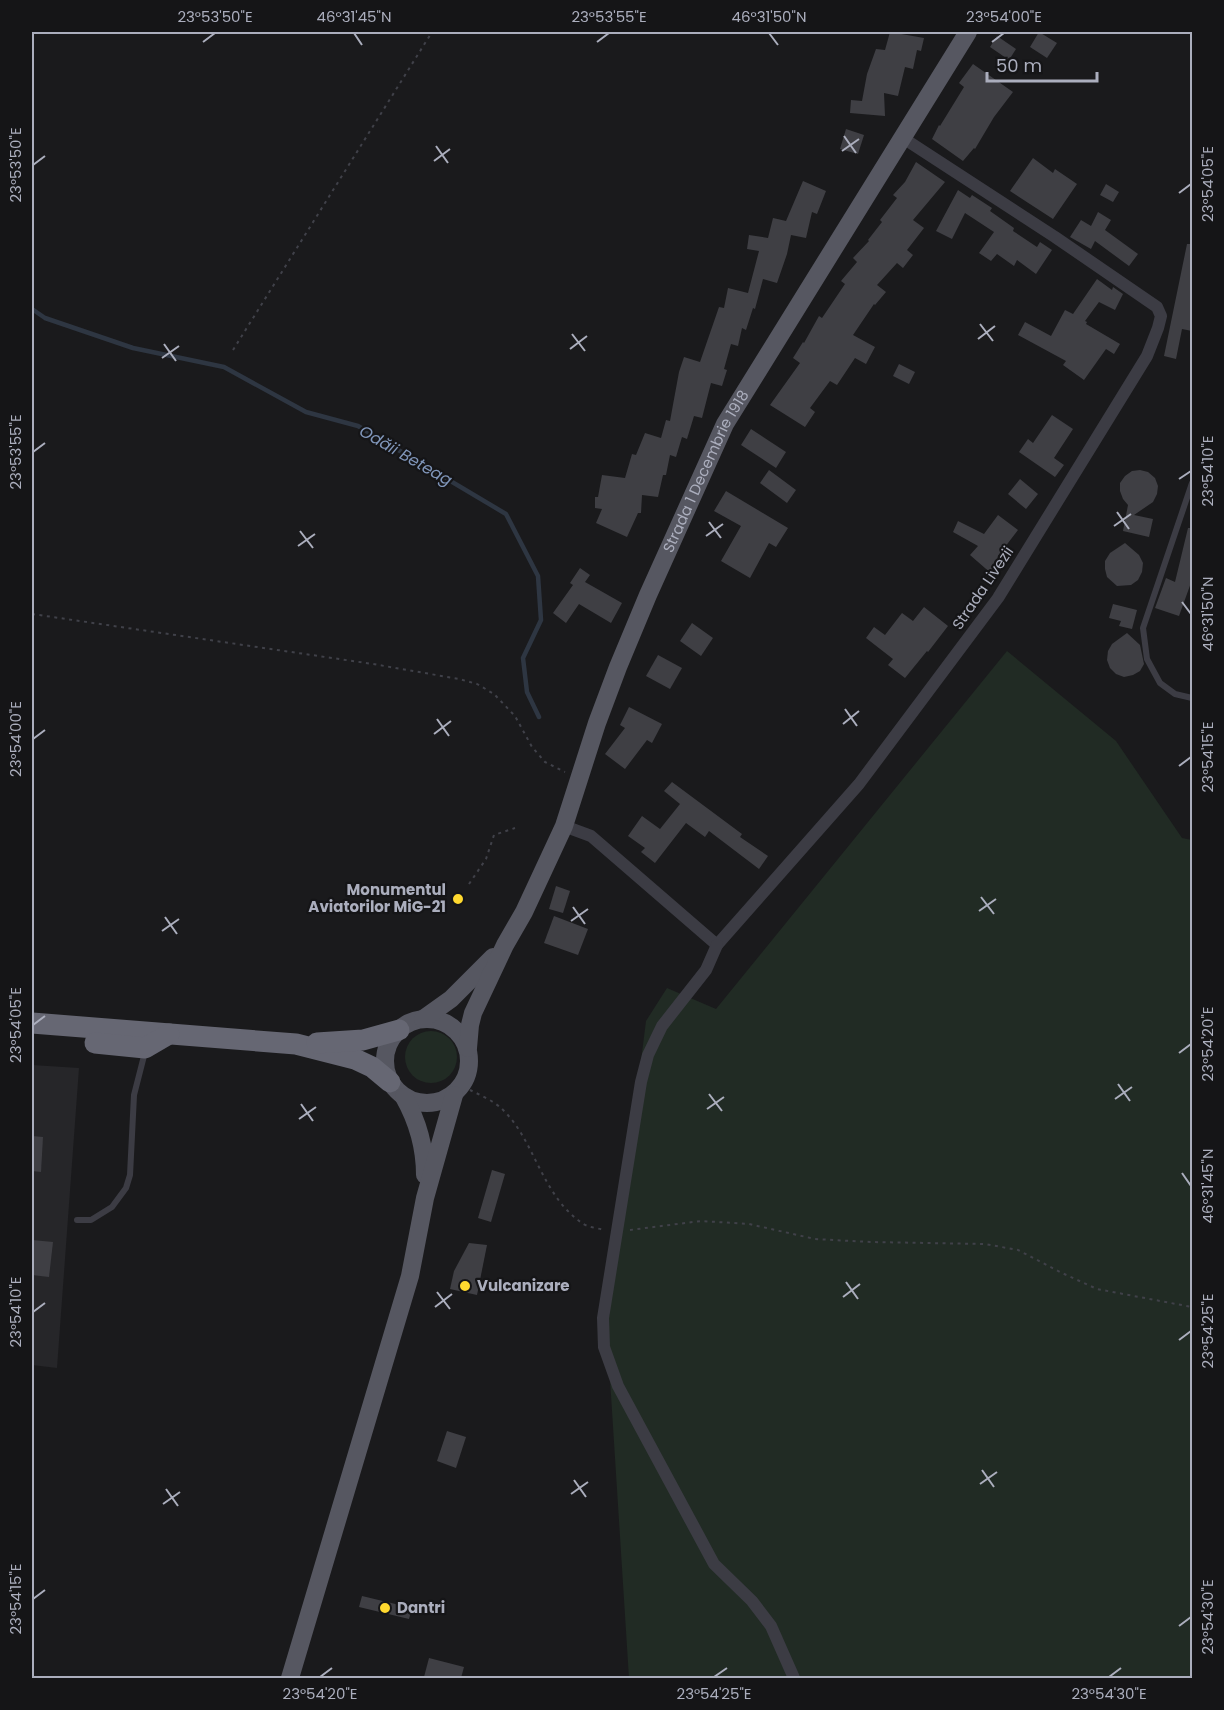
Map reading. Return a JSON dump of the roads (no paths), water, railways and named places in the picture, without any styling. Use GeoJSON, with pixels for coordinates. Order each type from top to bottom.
{"type":"FeatureCollection","features":[{"type":"Feature","properties":{"kind":"highway"},"geometry":{"type":"LineString","coordinates":[[32,1012],[169,1034]]}},
{"type":"Feature","properties":{"kind":"highway"},"geometry":{"type":"LineString","coordinates":[[32,1023],[296,1044],[363,1040],[399,1030]]}},
{"type":"Feature","properties":{"kind":"highway"},"geometry":{"type":"LineString","coordinates":[[32,1038],[146,1048],[169,1034]]}},
{"type":"Feature","properties":{"kind":"highway"},"geometry":{"type":"LineString","coordinates":[[296,1044],[355,1059],[372,1067],[397,1089]]}},
{"type":"Feature","properties":{"kind":"main road","name":"Strada 1 Decembrie 1918"},"geometry":{"type":"LineString","coordinates":[[468,1048],[473,1013],[564,826],[618,667],[639,615],[726,424],[968,32]]}},
{"type":"Feature","properties":{"kind":"main road","name":"Strada 1 Decembrie 1918"},"geometry":{"type":"LineString","coordinates":[[423,1019],[451,999],[505,945]]}},
{"type":"Feature","properties":{"kind":"main road"},"geometry":{"type":"LineString","coordinates":[[290,1678],[410,1276],[425,1198],[458,1090],[468,1074],[470,1061],[468,1048],[461,1035],[451,1026],[437,1020],[423,1019],[414,1021],[399,1030],[390,1041],[385,1054],[385,1068],[413,1113],[423,1148],[425,1198]]}},
{"type":"Feature","properties":{"kind":"main road"},"geometry":{"type":"LineString","coordinates":[[397,1089],[416,1102],[429,1104],[442,1101],[458,1090]]}},
{"type":"Feature","properties":{"kind":"street","name":"Strada Livezii"},"geometry":{"type":"LineString","coordinates":[[794,1678],[771,1626],[752,1601],[714,1564],[618,1386],[604,1347],[603,1318],[641,1082],[648,1055],[662,1026],[706,970],[717,945],[859,784],[998,598],[1147,356],[1161,316],[1157,307],[903,138]]}},
{"type":"Feature","properties":{"kind":"street"},"geometry":{"type":"LineString","coordinates":[[564,826],[591,836],[717,945]]}},
{"type":"Feature","properties":{"kind":"lane"},"geometry":{"type":"LineString","coordinates":[[1192,483],[1143,628],[1147,659],[1160,682],[1175,694],[1192,698]]}},
{"type":"Feature","properties":{"kind":"lane"},"geometry":{"type":"LineString","coordinates":[[77,1220],[91,1220],[112,1207],[126,1188],[130,1175],[134,1095],[146,1048]]}},
{"type":"Feature","properties":{"kind":"waterway","name":"Odăii Beteag"},"geometry":{"type":"LineString","coordinates":[[32,309],[45,318],[133,348],[224,367],[306,412],[358,426],[506,514],[538,576],[541,620],[523,658],[527,692],[539,717]]}},
{"type":"Feature","properties":{"kind":"place","name":"Monumentul Aviatorilor MiG-21"},"geometry":{"type":"Point","coordinates":[458,899]}},
{"type":"Feature","properties":{"kind":"place","name":"Vulcanizare"},"geometry":{"type":"Point","coordinates":[465,1286]}},
{"type":"Feature","properties":{"kind":"place","name":"Dantri"},"geometry":{"type":"Point","coordinates":[385,1608]}}]}
